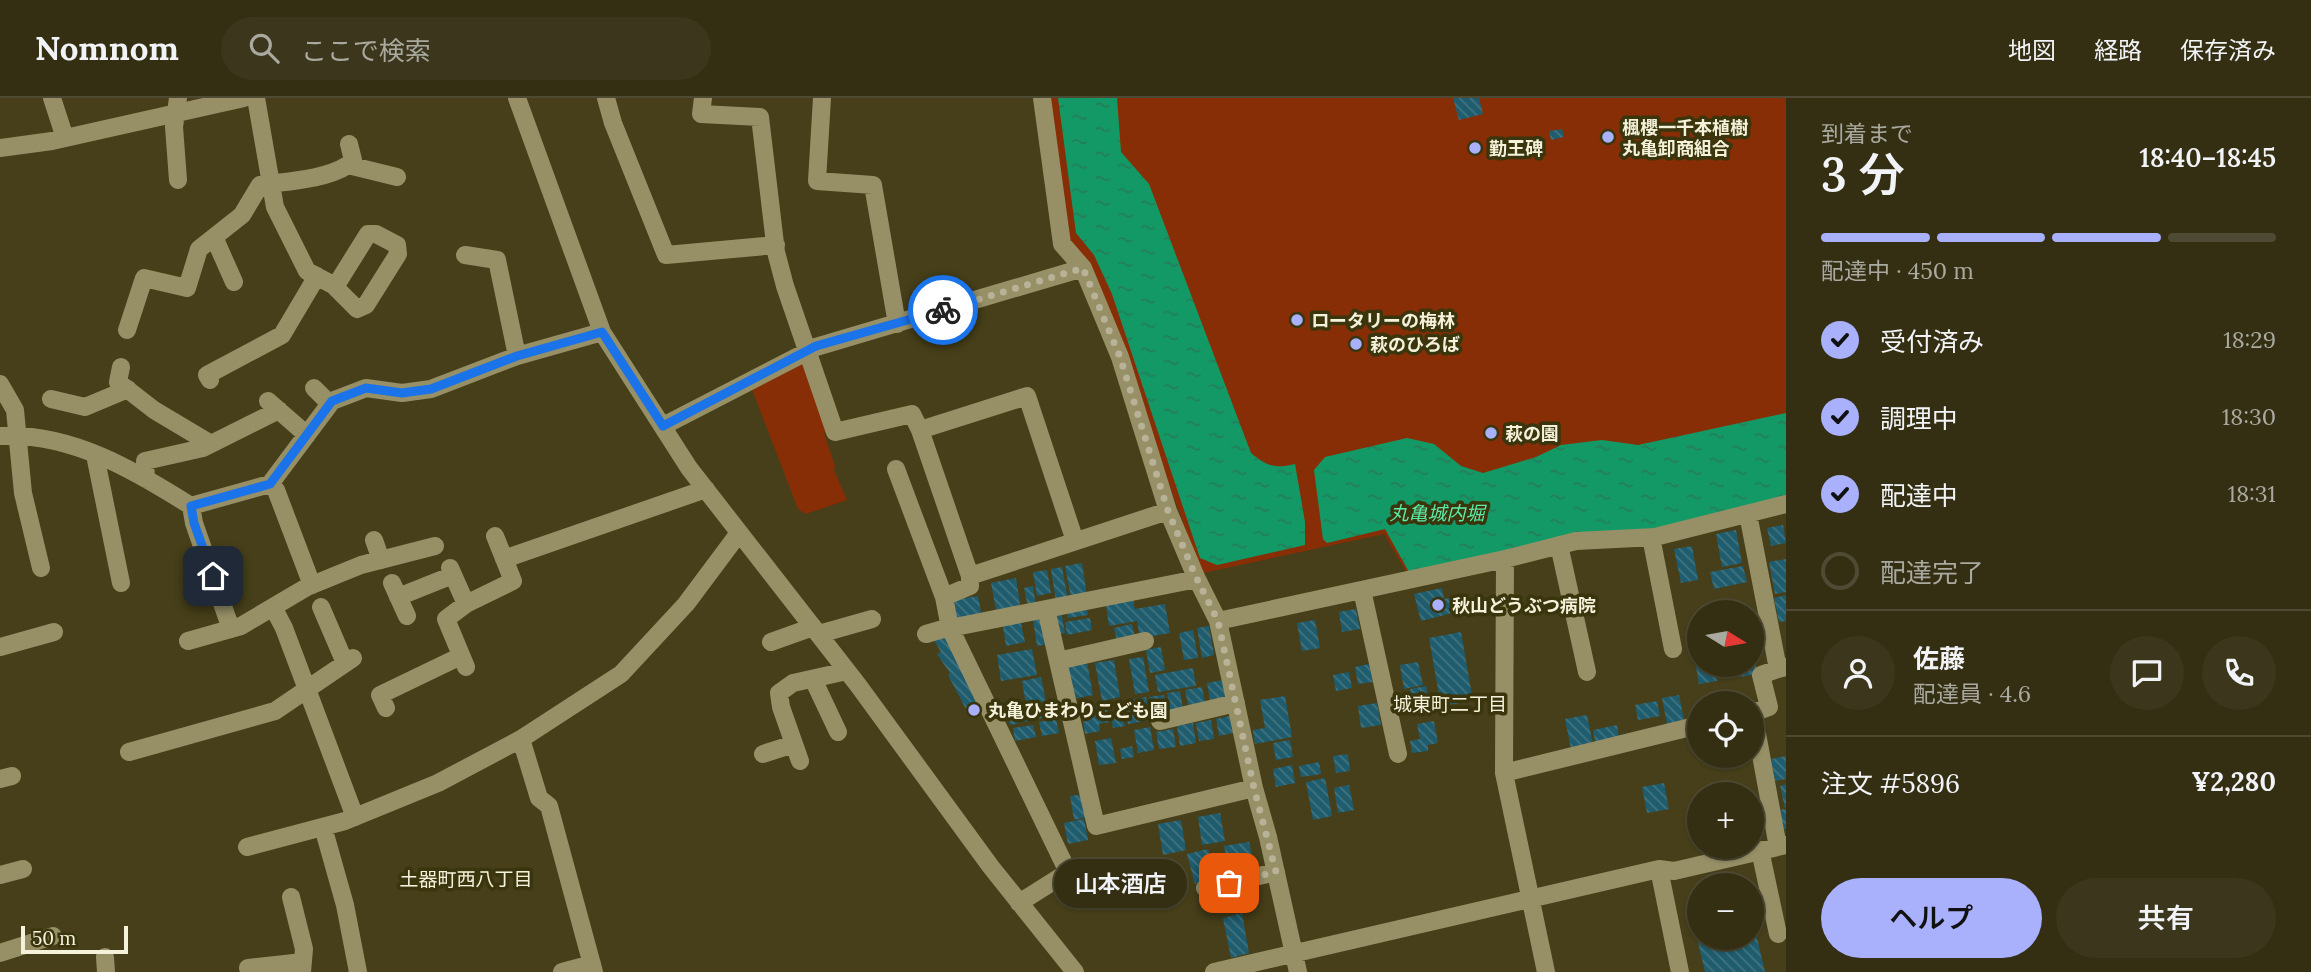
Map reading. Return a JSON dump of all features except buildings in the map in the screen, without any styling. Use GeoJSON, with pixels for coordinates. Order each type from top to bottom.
{"type":"FeatureCollection","features":[{"type":"Feature","properties":{"kind":"street"},"geometry":{"type":"LineString","coordinates":[[52,98],[65,138]]}},
{"type":"Feature","properties":{"kind":"street"},"geometry":{"type":"LineString","coordinates":[[0,148],[65,138],[177,105],[244,98]]}},
{"type":"Feature","properties":{"kind":"street"},"geometry":{"type":"LineString","coordinates":[[256,98],[275,207],[307,271],[335,287]]}},
{"type":"Feature","properties":{"kind":"street"},"geometry":{"type":"LineString","coordinates":[[517,98],[602,332],[706,489],[847,671],[983,857],[1075,972]]}},
{"type":"Feature","properties":{"kind":"street"},"geometry":{"type":"LineString","coordinates":[[606,98],[613,123],[666,255],[776,245]]}},
{"type":"Feature","properties":{"kind":"street"},"geometry":{"type":"LineString","coordinates":[[703,98],[701,114],[760,117],[776,245],[785,286],[835,432],[912,414],[920,430],[970,576],[970,586],[944,597]]}},
{"type":"Feature","properties":{"kind":"street"},"geometry":{"type":"LineString","coordinates":[[822,98],[817,181],[873,185],[897,324]]}},
{"type":"Feature","properties":{"kind":"street"},"geometry":{"type":"LineString","coordinates":[[1042,98],[1062,244],[1083,268],[1120,357],[1168,511],[1218,621],[1296,963]]}},
{"type":"Feature","properties":{"kind":"street"},"geometry":{"type":"LineString","coordinates":[[177,105],[174,127],[178,180]]}},
{"type":"Feature","properties":{"kind":"street"},"geometry":{"type":"LineString","coordinates":[[127,330],[144,278],[187,288],[199,249],[242,215],[260,185],[339,171],[353,160],[349,144]]}},
{"type":"Feature","properties":{"kind":"street"},"geometry":{"type":"LineString","coordinates":[[348,165],[397,177]]}},
{"type":"Feature","properties":{"kind":"street"},"geometry":{"type":"LineString","coordinates":[[214,237],[234,282]]}},
{"type":"Feature","properties":{"kind":"street"},"geometry":{"type":"LineString","coordinates":[[465,256],[497,260],[517,356]]}},
{"type":"Feature","properties":{"kind":"street"},"geometry":{"type":"LineString","coordinates":[[663,426],[808,350],[1083,268]]}},
{"type":"Feature","properties":{"kind":"street"},"geometry":{"type":"LineString","coordinates":[[210,380],[207,374],[282,335],[317,276]]}},
{"type":"Feature","properties":{"kind":"street"},"geometry":{"type":"LineString","coordinates":[[0,436],[19,435],[56,440],[95,454],[146,479],[191,506],[270,484],[330,404],[366,388],[402,393],[431,389],[517,356],[602,332]]}},
{"type":"Feature","properties":{"kind":"street"},"geometry":{"type":"LineString","coordinates":[[121,367],[118,382],[154,410],[211,444]]}},
{"type":"Feature","properties":{"kind":"street"},"geometry":{"type":"LineString","coordinates":[[0,384],[15,410],[23,493],[41,568]]}},
{"type":"Feature","properties":{"kind":"street"},"geometry":{"type":"LineString","coordinates":[[314,388],[330,404]]}},
{"type":"Feature","properties":{"kind":"street"},"geometry":{"type":"LineString","coordinates":[[51,398],[85,407],[91,397],[128,389]]}},
{"type":"Feature","properties":{"kind":"street"},"geometry":{"type":"LineString","coordinates":[[920,430],[1027,396],[1074,541]]}},
{"type":"Feature","properties":{"kind":"street"},"geometry":{"type":"LineString","coordinates":[[146,479],[145,461],[203,448],[273,406],[307,435]]}},
{"type":"Feature","properties":{"kind":"street"},"geometry":{"type":"LineString","coordinates":[[95,454],[100,524],[121,583]]}},
{"type":"Feature","properties":{"kind":"street"},"geometry":{"type":"LineString","coordinates":[[896,469],[944,597],[950,628],[1068,872],[1019,903]]}},
{"type":"Feature","properties":{"kind":"street"},"geometry":{"type":"LineString","coordinates":[[270,484],[276,490],[312,585]]}},
{"type":"Feature","properties":{"kind":"street"},"geometry":{"type":"LineString","coordinates":[[504,558],[582,524],[634,521],[706,489]]}},
{"type":"Feature","properties":{"kind":"street"},"geometry":{"type":"LineString","coordinates":[[1218,621],[1576,541],[1651,537],[1786,504]]}},
{"type":"Feature","properties":{"kind":"street"},"geometry":{"type":"LineString","coordinates":[[191,506],[194,523],[231,629]]}},
{"type":"Feature","properties":{"kind":"street"},"geometry":{"type":"LineString","coordinates":[[970,576],[1168,511]]}},
{"type":"Feature","properties":{"kind":"street"},"geometry":{"type":"LineString","coordinates":[[1748,513],[1782,668],[1761,675],[1769,707],[1764,709]]}},
{"type":"Feature","properties":{"kind":"street"},"geometry":{"type":"LineString","coordinates":[[247,847],[355,817],[438,783],[521,739],[621,674],[686,604],[739,533]]}},
{"type":"Feature","properties":{"kind":"street"},"geometry":{"type":"LineString","coordinates":[[386,708],[380,695],[464,661],[446,619],[466,604],[513,581],[495,536]]}},
{"type":"Feature","properties":{"kind":"street"},"geometry":{"type":"LineString","coordinates":[[1651,537],[1673,649]]}},
{"type":"Feature","properties":{"kind":"street"},"geometry":{"type":"LineString","coordinates":[[373,541],[381,560]]}},
{"type":"Feature","properties":{"kind":"street"},"geometry":{"type":"LineString","coordinates":[[1559,545],[1587,672]]}},
{"type":"Feature","properties":{"kind":"street"},"geometry":{"type":"LineString","coordinates":[[188,641],[240,626],[312,585],[360,565],[435,546]]}},
{"type":"Feature","properties":{"kind":"street"},"geometry":{"type":"LineString","coordinates":[[1505,559],[1504,773],[1546,972]]}},
{"type":"Feature","properties":{"kind":"street"},"geometry":{"type":"LineString","coordinates":[[407,616],[395,590],[451,572],[466,604]]}},
{"type":"Feature","properties":{"kind":"street"},"geometry":{"type":"LineString","coordinates":[[926,634],[1023,612],[1197,579]]}},
{"type":"Feature","properties":{"kind":"street"},"geometry":{"type":"LineString","coordinates":[[1362,590],[1398,754]]}},
{"type":"Feature","properties":{"kind":"street"},"geometry":{"type":"LineString","coordinates":[[273,607],[284,628],[355,817]]}},
{"type":"Feature","properties":{"kind":"street"},"geometry":{"type":"LineString","coordinates":[[130,752],[239,729],[275,711],[349,660],[321,607]]}},
{"type":"Feature","properties":{"kind":"street"},"geometry":{"type":"LineString","coordinates":[[1046,609],[1096,827],[1254,788]]}},
{"type":"Feature","properties":{"kind":"street"},"geometry":{"type":"LineString","coordinates":[[771,642],[872,619]]}},
{"type":"Feature","properties":{"kind":"street"},"geometry":{"type":"LineString","coordinates":[[0,647],[54,632]]}},
{"type":"Feature","properties":{"kind":"street"},"geometry":{"type":"LineString","coordinates":[[1058,661],[1145,641]]}},
{"type":"Feature","properties":{"kind":"street"},"geometry":{"type":"LineString","coordinates":[[800,761],[781,707],[779,693],[793,683],[847,671]]}},
{"type":"Feature","properties":{"kind":"street"},"geometry":{"type":"LineString","coordinates":[[813,678],[838,732]]}},
{"type":"Feature","properties":{"kind":"street"},"geometry":{"type":"LineString","coordinates":[[1160,721],[1236,703]]}},
{"type":"Feature","properties":{"kind":"street"},"geometry":{"type":"LineString","coordinates":[[1504,773],[1687,728]]}},
{"type":"Feature","properties":{"kind":"street"},"geometry":{"type":"LineString","coordinates":[[521,739],[539,799],[549,806],[593,968],[562,972]]}},
{"type":"Feature","properties":{"kind":"street"},"geometry":{"type":"LineString","coordinates":[[763,754],[794,744]]}},
{"type":"Feature","properties":{"kind":"street"},"geometry":{"type":"LineString","coordinates":[[1762,768],[1775,847],[1778,934]]}},
{"type":"Feature","properties":{"kind":"street"},"geometry":{"type":"LineString","coordinates":[[323,827],[337,902],[358,972]]}},
{"type":"Feature","properties":{"kind":"street"},"geometry":{"type":"LineString","coordinates":[[1214,972],[1296,963],[1531,899],[1659,869],[1674,871],[1775,847]]}},
{"type":"Feature","properties":{"kind":"street"},"geometry":{"type":"LineString","coordinates":[[0,875],[23,869]]}},
{"type":"Feature","properties":{"kind":"street"},"geometry":{"type":"LineString","coordinates":[[1659,869],[1680,972]]}},
{"type":"Feature","properties":{"kind":"street"},"geometry":{"type":"LineString","coordinates":[[1205,888],[1276,872]]}},
{"type":"Feature","properties":{"kind":"street"},"geometry":{"type":"LineString","coordinates":[[248,968],[303,967],[304,949],[291,897]]}},
{"type":"Feature","properties":{"kind":"street"},"geometry":{"type":"LineString","coordinates":[[0,953],[53,936]]}},
{"type":"Feature","properties":{"kind":"shaded area"},"geometry":{"type":"Polygon","coordinates":[[[1050,98],[1786,98],[1786,499],[1408,575],[1384,534],[1203,573],[1161,462],[1070,244],[1050,98]]]}},
{"type":"Feature","properties":{"kind":"shaded area"},"geometry":{"type":"Polygon","coordinates":[[[802,362],[830,430],[824,433],[834,470],[847,500],[806,514],[798,509],[751,387],[802,362]]]}},
{"type":"Feature","properties":{"kind":"water"},"geometry":{"type":"Polygon","coordinates":[[[1058,98],[1117,98],[1121,152],[1149,184],[1251,453],[1272,465],[1295,464],[1305,522],[1305,545],[1217,565],[1200,558],[1112,294],[1094,255],[1076,233],[1058,98]]]}},
{"type":"Feature","properties":{"kind":"water","name":"丸亀城内堀"},"geometry":{"type":"Polygon","coordinates":[[[1786,413],[1786,498],[1668,528],[1410,574],[1385,529],[1327,543],[1323,539],[1314,470],[1325,457],[1407,438],[1434,444],[1461,466],[1483,473],[1536,457],[1561,445],[1602,440],[1638,445],[1786,413]]]}},
{"type":"Feature","properties":{"kind":"way so far"},"geometry":{"type":"LineString","coordinates":[[943,310],[1083,268],[1120,357],[1168,511],[1218,621],[1254,788],[1276,872],[1229,883]]}},
{"type":"Feature","properties":{"kind":"place","name":"楓櫻一千本植樹 丸亀卸商組合"},"geometry":{"type":"Point","coordinates":[1608,137]}},
{"type":"Feature","properties":{"kind":"place","name":"勤王碑"},"geometry":{"type":"Point","coordinates":[1475,148]}},
{"type":"Feature","properties":{"kind":"place","name":"ロータリーの梅林"},"geometry":{"type":"Point","coordinates":[1297,320]}},
{"type":"Feature","properties":{"kind":"place","name":"萩のひろば"},"geometry":{"type":"Point","coordinates":[1356,344]}},
{"type":"Feature","properties":{"kind":"place","name":"萩の園"},"geometry":{"type":"Point","coordinates":[1491,433]}},
{"type":"Feature","properties":{"kind":"place","name":"秋山どうぶつ病院"},"geometry":{"type":"Point","coordinates":[1438,605]}},
{"type":"Feature","properties":{"kind":"place","name":"丸亀ひまわりこども園"},"geometry":{"type":"Point","coordinates":[974,710]}},
{"type":"Feature","properties":{"kind":"place","name":"山本酒店"},"geometry":{"type":"Point","coordinates":[1229,883]}},
{"type":"Feature","properties":{"kind":"district","name":"城東町二丁目"},"geometry":{"type":"Point","coordinates":[1450,704]}},
{"type":"Feature","properties":{"kind":"district","name":"土器町西八丁目"},"geometry":{"type":"Point","coordinates":[466,879]}},
{"type":"Feature","properties":{"kind":"route"},"geometry":{"type":"LineString","coordinates":[[213,576],[194,523],[191,506],[270,484],[332,401],[366,388],[402,393],[431,389],[517,356],[602,332],[663,426],[816,346],[943,310]]}}]}
